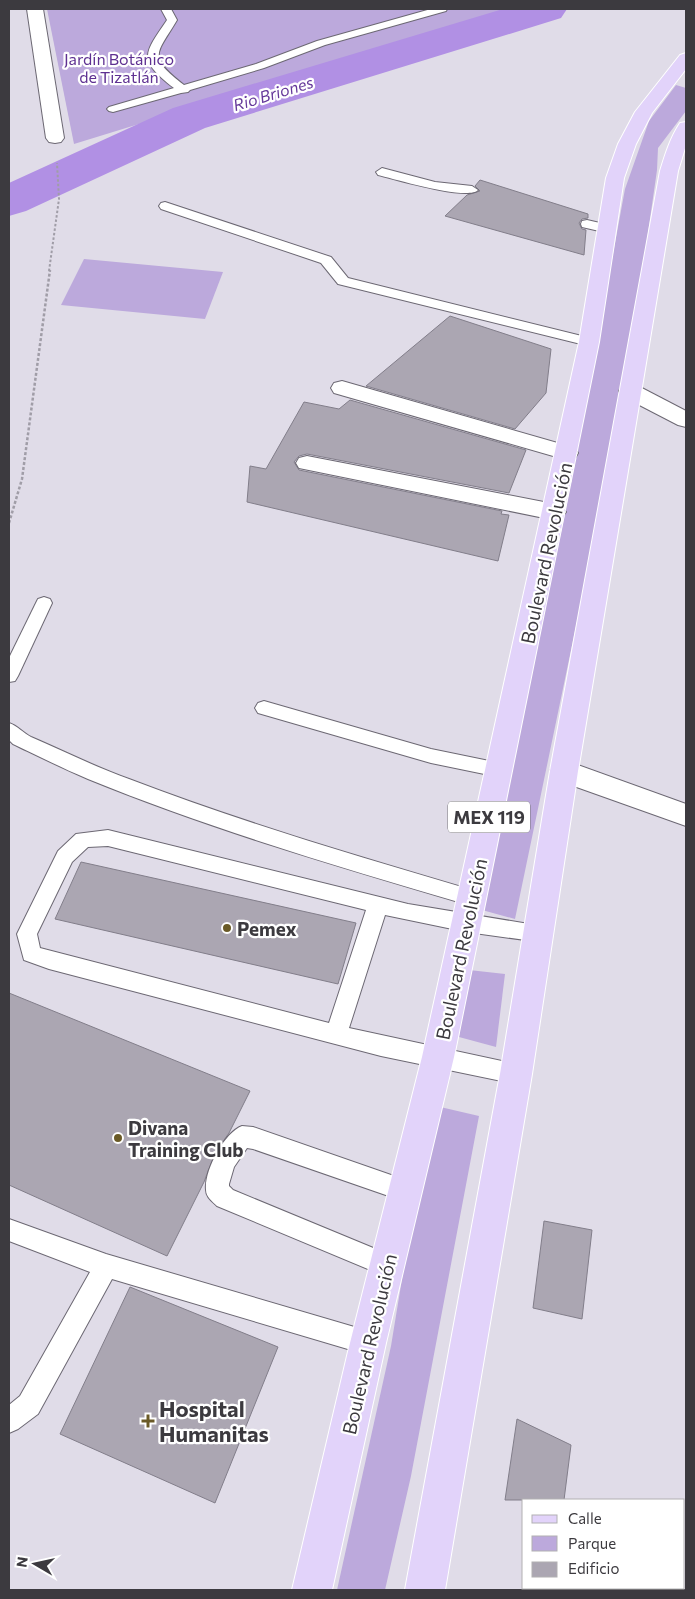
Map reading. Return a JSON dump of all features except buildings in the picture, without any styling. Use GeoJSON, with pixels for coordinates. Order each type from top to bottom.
{"type":"FeatureCollection","features":[{"type":"Feature","properties":{"kind":"main road","name":"Boulevard Revolución"},"geometry":{"type":"LineString","coordinates":[[312,1590],[368,1343],[438,1056],[567,453],[589,342],[597,226],[627,144],[644,112],[686,58]]}},
{"type":"Feature","properties":{"kind":"main road","name":"MEX 119"},"geometry":{"type":"LineString","coordinates":[[425,1590],[516,1074],[540,933],[564,771],[669,171],[676,148],[685,132]]}},
{"type":"Feature","properties":{"kind":"street"},"geometry":{"type":"LineString","coordinates":[[36,9],[55,138]]}},
{"type":"Feature","properties":{"kind":"street"},"geometry":{"type":"LineString","coordinates":[[342,388],[567,453]]}},
{"type":"Feature","properties":{"kind":"street"},"geometry":{"type":"LineString","coordinates":[[630,391],[686,420]]}},
{"type":"Feature","properties":{"kind":"street"},"geometry":{"type":"LineString","coordinates":[[307,463],[554,512]]}},
{"type":"Feature","properties":{"kind":"street"},"geometry":{"type":"LineString","coordinates":[[564,771],[686,816]]}},
{"type":"Feature","properties":{"kind":"lane"},"geometry":{"type":"LineString","coordinates":[[166,9],[172,20],[153,48],[153,57],[166,77],[184,90]]}},
{"type":"Feature","properties":{"kind":"lane"},"geometry":{"type":"LineString","coordinates":[[113,109],[184,90],[260,66],[321,43],[442,9]]}},
{"type":"Feature","properties":{"kind":"lane"},"geometry":{"type":"LineString","coordinates":[[382,172],[434,186],[472,190]]}},
{"type":"Feature","properties":{"kind":"lane"},"geometry":{"type":"LineString","coordinates":[[165,206],[326,260],[342,281],[589,342]]}},
{"type":"Feature","properties":{"kind":"lane"},"geometry":{"type":"LineString","coordinates":[[9,676],[44,603]]}},
{"type":"Feature","properties":{"kind":"lane"},"geometry":{"type":"LineString","coordinates":[[264,708],[431,756],[499,770]]}},
{"type":"Feature","properties":{"kind":"lane"},"geometry":{"type":"LineString","coordinates":[[9,730],[19,739],[103,778],[469,911],[540,933]]}},
{"type":"Feature","properties":{"kind":"lane"},"geometry":{"type":"LineString","coordinates":[[469,911],[378,904],[108,838],[83,840],[64,857],[27,934],[31,954],[382,1046],[438,1056],[516,1074]]}},
{"type":"Feature","properties":{"kind":"lane"},"geometry":{"type":"LineString","coordinates":[[336,1034],[378,904]]}},
{"type":"Feature","properties":{"kind":"lane"},"geometry":{"type":"LineString","coordinates":[[387,1264],[224,1198],[217,1191],[218,1180],[234,1145],[242,1137],[253,1138],[406,1191]]}},
{"type":"Feature","properties":{"kind":"lane"},"geometry":{"type":"LineString","coordinates":[[9,1230],[106,1266],[368,1343]]}},
{"type":"Feature","properties":{"kind":"lane"},"geometry":{"type":"LineString","coordinates":[[9,1420],[29,1405],[106,1266]]}},
{"type":"Feature","properties":{"kind":"path"},"geometry":{"type":"LineString","coordinates":[[9,523],[22,479],[59,199],[55,138]]}},
{"type":"Feature","properties":{"kind":"green space","name":"Jardín Botánico de Tizatlán"},"geometry":{"type":"Polygon","coordinates":[[[47,9],[512,9],[74,144],[47,9]]]}},
{"type":"Feature","properties":{"kind":"green space"},"geometry":{"type":"Polygon","coordinates":[[[676,85],[686,88],[686,111],[658,148],[657,170],[626,386],[515,919],[482,910],[483,897],[565,514],[625,189],[649,121],[676,85]]]}},
{"type":"Feature","properties":{"kind":"green space"},"geometry":{"type":"Polygon","coordinates":[[[84,259],[223,272],[205,319],[61,305],[84,259]]]}},
{"type":"Feature","properties":{"kind":"green space"},"geometry":{"type":"Polygon","coordinates":[[[469,970],[505,974],[496,1047],[459,1037],[469,970]]]}},
{"type":"Feature","properties":{"kind":"green space"},"geometry":{"type":"Polygon","coordinates":[[[436,1106],[479,1116],[411,1476],[385,1590],[337,1590],[391,1346],[414,1206],[436,1106]]]}},
{"type":"Feature","properties":{"kind":"waterway","name":"Rio Briones"},"geometry":{"type":"LineString","coordinates":[[9,201],[189,118],[546,9]]}},
{"type":"Feature","properties":{"kind":"place","name":"Pemex"},"geometry":{"type":"Point","coordinates":[227,928]}},
{"type":"Feature","properties":{"kind":"place","name":"Divana Training Club"},"geometry":{"type":"Point","coordinates":[118,1138]}},
{"type":"Feature","properties":{"kind":"place","name":"Hospital Humanitas"},"geometry":{"type":"Point","coordinates":[148,1421]}}]}
